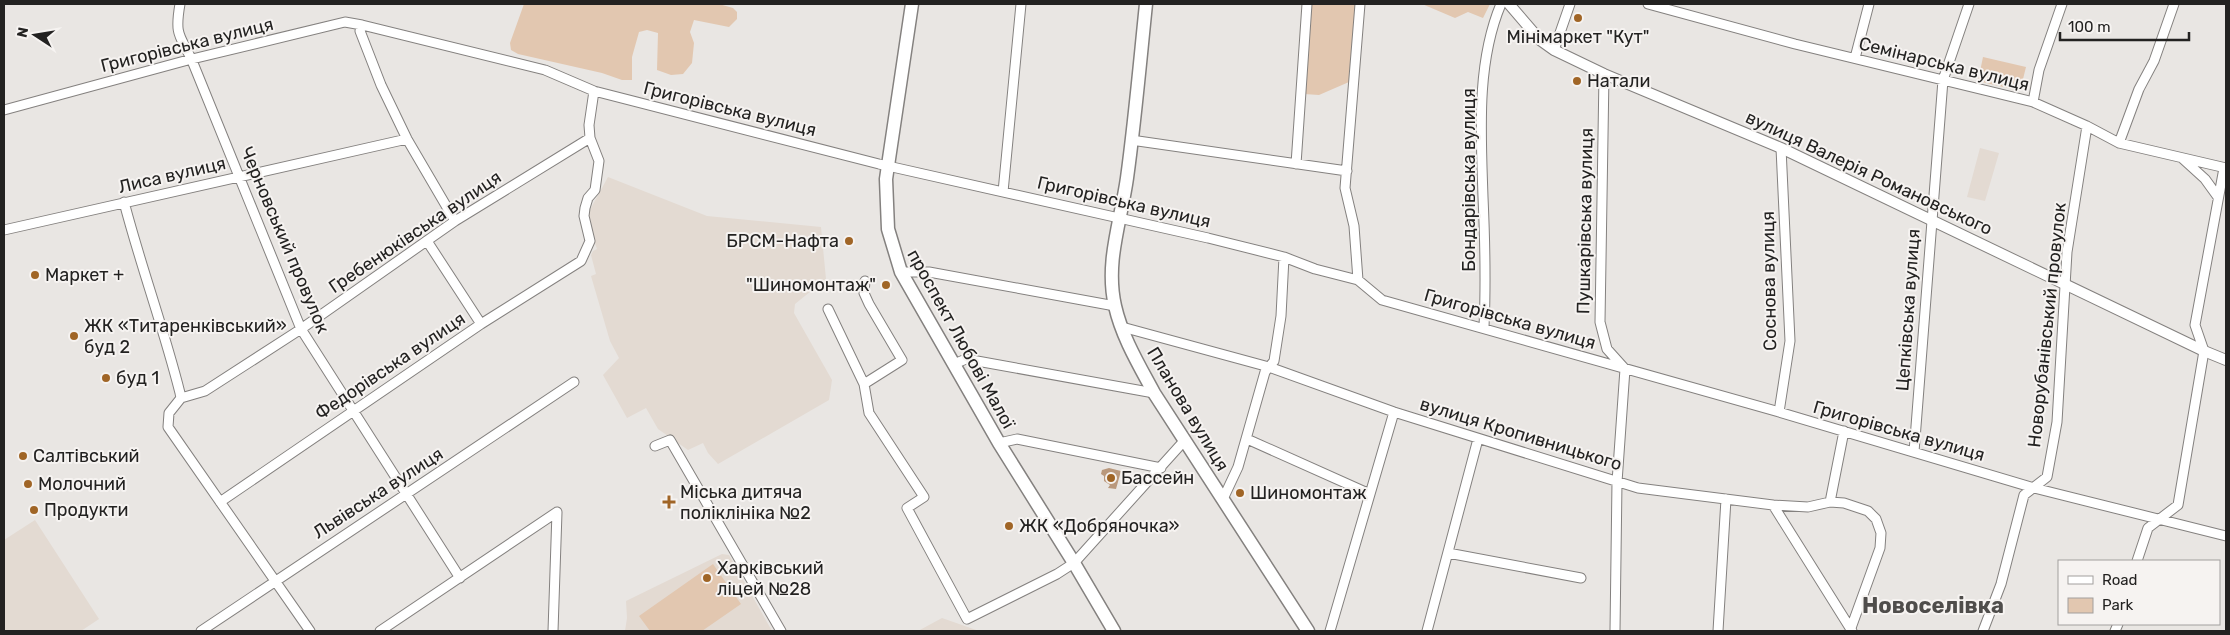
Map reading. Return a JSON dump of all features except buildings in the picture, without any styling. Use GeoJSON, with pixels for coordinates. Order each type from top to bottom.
{"type":"FeatureCollection","features":[{"type":"Feature","properties":{"kind":"main road","name":"проспект Любові Малої"},"geometry":{"type":"LineString","coordinates":[[912,4],[887,166],[886,198],[888,229],[893,251],[901,272],[999,443],[1114,631]]}},
{"type":"Feature","properties":{"kind":"main road","name":"Планова вулиця"},"geometry":{"type":"LineString","coordinates":[[1146,4],[1131,140],[1120,218],[1113,246],[1112,277],[1115,306],[1122,327],[1154,393],[1308,631]]}},
{"type":"Feature","properties":{"kind":"street","name":"Черновський провулок"},"geometry":{"type":"LineString","coordinates":[[180,4],[177,30],[181,42],[191,59],[240,176],[301,329],[460,578]]}},
{"type":"Feature","properties":{"kind":"street"},"geometry":{"type":"LineString","coordinates":[[1004,192],[1021,4]]}},
{"type":"Feature","properties":{"kind":"street"},"geometry":{"type":"LineString","coordinates":[[1296,164],[1306,4]]}},
{"type":"Feature","properties":{"kind":"street"},"geometry":{"type":"LineString","coordinates":[[1358,280],[1354,226],[1345,188],[1360,4]]}},
{"type":"Feature","properties":{"kind":"street","name":"Бондарівська вулиця"},"geometry":{"type":"LineString","coordinates":[[1484,327],[1486,276],[1481,125],[1491,30],[1501,4]]}},
{"type":"Feature","properties":{"kind":"street","name":"вулиця Валерія Романовського"},"geometry":{"type":"LineString","coordinates":[[1509,4],[1540,40],[1554,50],[1604,74],[1781,148],[2226,360]]}},
{"type":"Feature","properties":{"kind":"street"},"geometry":{"type":"LineString","coordinates":[[1554,50],[1570,4]]}},
{"type":"Feature","properties":{"kind":"street","name":"Семінарська вулиця"},"geometry":{"type":"LineString","coordinates":[[1648,4],[2033,102],[2087,126],[2119,143],[2225,168]]}},
{"type":"Feature","properties":{"kind":"street"},"geometry":{"type":"LineString","coordinates":[[1855,58],[1869,4]]}},
{"type":"Feature","properties":{"kind":"street","name":"Цепківська вулиця"},"geometry":{"type":"LineString","coordinates":[[1914,452],[1943,80],[1969,4]]}},
{"type":"Feature","properties":{"kind":"street"},"geometry":{"type":"LineString","coordinates":[[2033,102],[2039,70],[2062,4]]}},
{"type":"Feature","properties":{"kind":"street"},"geometry":{"type":"LineString","coordinates":[[2119,143],[2139,89],[2154,61],[2174,4]]}},
{"type":"Feature","properties":{"kind":"street","name":"Григорівська вулиця"},"geometry":{"type":"LineString","coordinates":[[4,110],[191,59],[345,22],[362,25],[545,70],[594,91],[887,166],[1284,257],[1315,269],[1358,280],[1382,300],[1484,327],[1779,412],[2034,488],[2161,518],[2226,536]]}},
{"type":"Feature","properties":{"kind":"street"},"geometry":{"type":"LineString","coordinates":[[362,25],[360,31],[381,84],[407,139],[455,221]]}},
{"type":"Feature","properties":{"kind":"street","name":"Пушкарівська вулиця"},"geometry":{"type":"LineString","coordinates":[[1604,74],[1600,322],[1607,349],[1625,369]]}},
{"type":"Feature","properties":{"kind":"street"},"geometry":{"type":"LineString","coordinates":[[590,138],[589,125],[594,91]]}},
{"type":"Feature","properties":{"kind":"street","name":"Новорубанівський провулок"},"geometry":{"type":"LineString","coordinates":[[1983,631],[2001,584],[2024,495],[2047,477],[2057,422],[2067,252],[2087,126]]}},
{"type":"Feature","properties":{"kind":"street","name":"Гребенюківська вулиця"},"geometry":{"type":"LineString","coordinates":[[181,398],[205,391],[301,329],[455,221],[590,138]]}},
{"type":"Feature","properties":{"kind":"street","name":"Федорівська вулиця"},"geometry":{"type":"LineString","coordinates":[[220,502],[481,324],[581,261],[590,242],[584,216],[588,198],[595,190],[599,161],[597,150],[590,138]]}},
{"type":"Feature","properties":{"kind":"street","name":"Лиса вулиця"},"geometry":{"type":"LineString","coordinates":[[4,230],[407,139]]}},
{"type":"Feature","properties":{"kind":"street"},"geometry":{"type":"LineString","coordinates":[[1131,140],[1347,172]]}},
{"type":"Feature","properties":{"kind":"street","name":"Соснова вулиця"},"geometry":{"type":"LineString","coordinates":[[1779,412],[1790,342],[1781,148]]}},
{"type":"Feature","properties":{"kind":"street"},"geometry":{"type":"LineString","coordinates":[[2182,158],[2205,179],[2218,197]]}},
{"type":"Feature","properties":{"kind":"street"},"geometry":{"type":"LineString","coordinates":[[2137,560],[2148,528],[2178,506],[2204,351],[2195,325],[2225,168]]}},
{"type":"Feature","properties":{"kind":"street"},"geometry":{"type":"LineString","coordinates":[[124,202],[138,255],[165,333],[181,398],[169,413],[168,427],[310,631]]}},
{"type":"Feature","properties":{"kind":"street"},"geometry":{"type":"LineString","coordinates":[[426,241],[481,324]]}},
{"type":"Feature","properties":{"kind":"street"},"geometry":{"type":"LineString","coordinates":[[1223,499],[1238,467],[1265,372],[1274,361],[1281,316],[1284,257]]}},
{"type":"Feature","properties":{"kind":"street"},"geometry":{"type":"LineString","coordinates":[[901,272],[929,272],[1115,306]]}},
{"type":"Feature","properties":{"kind":"street"},"geometry":{"type":"LineString","coordinates":[[864,384],[902,360],[869,304],[864,293],[865,281]]}},
{"type":"Feature","properties":{"kind":"street"},"geometry":{"type":"LineString","coordinates":[[828,310],[864,384],[870,413],[924,497],[907,508],[967,619],[1057,574],[1074,563],[1184,441]]}},
{"type":"Feature","properties":{"kind":"street","name":"вулиця Кропивницького"},"geometry":{"type":"LineString","coordinates":[[1122,327],[1269,367],[1394,412],[1638,488],[1773,505],[1808,507],[1830,502]]}},
{"type":"Feature","properties":{"kind":"street"},"geometry":{"type":"LineString","coordinates":[[954,364],[966,360],[1154,393]]}},
{"type":"Feature","properties":{"kind":"street"},"geometry":{"type":"LineString","coordinates":[[1615,631],[1617,482],[1625,369]]}},
{"type":"Feature","properties":{"kind":"street","name":"Львівська вулиця"},"geometry":{"type":"LineString","coordinates":[[201,631],[574,382]]}},
{"type":"Feature","properties":{"kind":"street"},"geometry":{"type":"LineString","coordinates":[[1330,631],[1394,412]]}},
{"type":"Feature","properties":{"kind":"street"},"geometry":{"type":"LineString","coordinates":[[1844,431],[1830,502],[1844,503],[1868,511],[1876,519],[1881,533],[1880,548],[1851,630]]}},
{"type":"Feature","properties":{"kind":"street"},"geometry":{"type":"LineString","coordinates":[[1247,438],[1370,494]]}},
{"type":"Feature","properties":{"kind":"street"},"geometry":{"type":"LineString","coordinates":[[999,443],[1017,439],[1161,468]]}},
{"type":"Feature","properties":{"kind":"street"},"geometry":{"type":"LineString","coordinates":[[1427,631],[1478,439]]}},
{"type":"Feature","properties":{"kind":"street"},"geometry":{"type":"LineString","coordinates":[[655,446],[670,440],[781,631]]}},
{"type":"Feature","properties":{"kind":"street"},"geometry":{"type":"LineString","coordinates":[[1718,631],[1726,499]]}},
{"type":"Feature","properties":{"kind":"street"},"geometry":{"type":"LineString","coordinates":[[1773,505],[1851,630]]}},
{"type":"Feature","properties":{"kind":"street"},"geometry":{"type":"LineString","coordinates":[[380,631],[557,512],[553,631]]}},
{"type":"Feature","properties":{"kind":"street"},"geometry":{"type":"LineString","coordinates":[[1448,553],[1581,578]]}},
{"type":"Feature","properties":{"kind":"shaded area"},"geometry":{"type":"Polygon","coordinates":[[[1980,148],[1999,153],[1985,201],[1967,197],[1980,148]]]}},
{"type":"Feature","properties":{"kind":"shaded area"},"geometry":{"type":"Polygon","coordinates":[[[608,177],[707,216],[821,227],[826,279],[795,304],[794,313],[832,380],[829,400],[718,464],[708,453],[703,443],[688,450],[658,429],[646,408],[627,418],[603,375],[619,358],[610,341],[591,276],[596,274],[591,255],[597,249],[586,217],[608,177]]]}},
{"type":"Feature","properties":{"kind":"shaded area","name":"Бассейн"},"geometry":{"type":"Polygon","coordinates":[[[1109,468],[1121,471],[1116,489],[1108,488],[1110,485],[1104,481],[1104,476],[1101,474],[1102,470],[1109,468]]]}},
{"type":"Feature","properties":{"kind":"shaded area"},"geometry":{"type":"Polygon","coordinates":[[[35,520],[99,619],[81,631],[4,631],[4,540],[35,520]]]}},
{"type":"Feature","properties":{"kind":"shaded area","name":"Харківський ліцей №28"},"geometry":{"type":"Polygon","coordinates":[[[722,554],[729,555],[772,631],[625,631],[627,618],[626,601],[722,554]]]}},
{"type":"Feature","properties":{"kind":"shaded area"},"geometry":{"type":"Polygon","coordinates":[[[942,618],[979,631],[918,631],[942,618]]]}},
{"type":"Feature","properties":{"kind":"green space"},"geometry":{"type":"Polygon","coordinates":[[[524,4],[719,4],[733,8],[737,12],[737,19],[729,27],[694,20],[690,32],[694,43],[692,63],[683,74],[671,75],[657,70],[658,33],[647,30],[639,32],[632,57],[632,80],[622,80],[602,73],[518,54],[511,50],[510,43],[524,4]]]}},
{"type":"Feature","properties":{"kind":"green space"},"geometry":{"type":"Polygon","coordinates":[[[1311,4],[1356,4],[1349,82],[1319,95],[1304,94],[1311,4]]]}},
{"type":"Feature","properties":{"kind":"green space"},"geometry":{"type":"Polygon","coordinates":[[[1422,4],[1490,4],[1483,18],[1468,12],[1455,18],[1422,4]]]}},
{"type":"Feature","properties":{"kind":"green space"},"geometry":{"type":"Polygon","coordinates":[[[1983,57],[2026,67],[2020,91],[1978,81],[1983,57]]]}},
{"type":"Feature","properties":{"kind":"green space"},"geometry":{"type":"Polygon","coordinates":[[[713,564],[741,604],[702,631],[650,631],[639,616],[713,564]]]}},
{"type":"Feature","properties":{"kind":"place","name":"Мінімаркет \"Кут\""},"geometry":{"type":"Point","coordinates":[1578,18]}},
{"type":"Feature","properties":{"kind":"place","name":"Натали"},"geometry":{"type":"Point","coordinates":[1577,81]}},
{"type":"Feature","properties":{"kind":"place","name":"БРСМ-Нафта"},"geometry":{"type":"Point","coordinates":[849,241]}},
{"type":"Feature","properties":{"kind":"place","name":"Маркет +"},"geometry":{"type":"Point","coordinates":[35,275]}},
{"type":"Feature","properties":{"kind":"place","name":"\"Шиномонтаж\""},"geometry":{"type":"Point","coordinates":[886,285]}},
{"type":"Feature","properties":{"kind":"place","name":"ЖК «Титаренківський» буд 2"},"geometry":{"type":"Point","coordinates":[74,336]}},
{"type":"Feature","properties":{"kind":"place","name":"буд 1"},"geometry":{"type":"Point","coordinates":[106,378]}},
{"type":"Feature","properties":{"kind":"place","name":"Салтівський"},"geometry":{"type":"Point","coordinates":[23,456]}},
{"type":"Feature","properties":{"kind":"place","name":"Бассейн"},"geometry":{"type":"Point","coordinates":[1111,478]}},
{"type":"Feature","properties":{"kind":"place","name":"Молочний"},"geometry":{"type":"Point","coordinates":[28,484]}},
{"type":"Feature","properties":{"kind":"place","name":"Шиномонтаж"},"geometry":{"type":"Point","coordinates":[1240,493]}},
{"type":"Feature","properties":{"kind":"place","name":"Міська дитяча поліклініка №2"},"geometry":{"type":"Point","coordinates":[669,502]}},
{"type":"Feature","properties":{"kind":"place","name":"Продукти"},"geometry":{"type":"Point","coordinates":[34,510]}},
{"type":"Feature","properties":{"kind":"place","name":"ЖК «Добряночка»"},"geometry":{"type":"Point","coordinates":[1009,526]}},
{"type":"Feature","properties":{"kind":"place","name":"Харківський ліцей №28"},"geometry":{"type":"Point","coordinates":[707,578]}},
{"type":"Feature","properties":{"kind":"district","name":"Новоселівка"},"geometry":{"type":"Point","coordinates":[1933,605]}}]}
